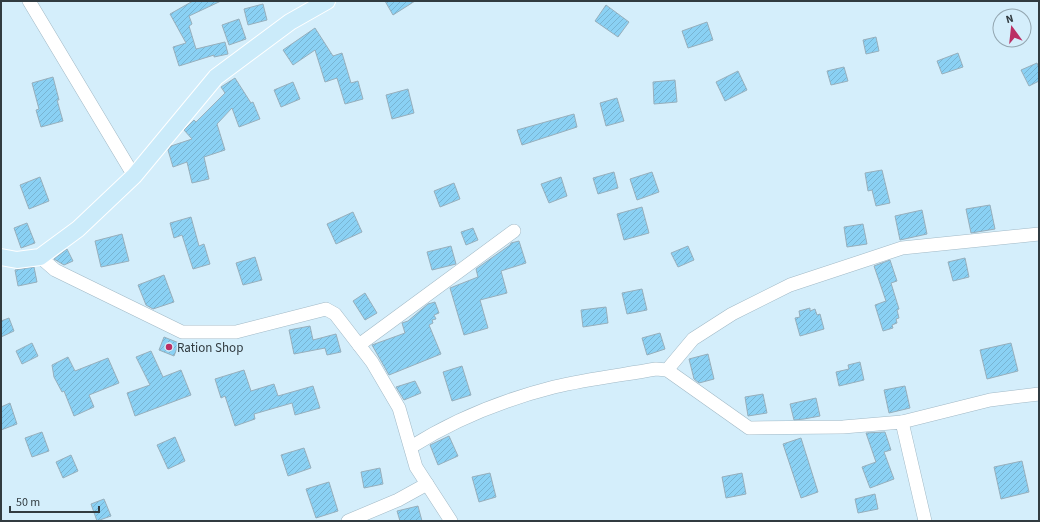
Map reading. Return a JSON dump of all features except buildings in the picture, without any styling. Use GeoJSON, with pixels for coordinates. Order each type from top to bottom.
{"type":"FeatureCollection","features":[{"type":"Feature","properties":{"kind":"main road"},"geometry":{"type":"LineString","coordinates":[[1,257],[17,260],[40,257],[78,229],[134,176],[216,77],[290,22],[327,1]]}},
{"type":"Feature","properties":{"kind":"street"},"geometry":{"type":"LineString","coordinates":[[29,1],[134,176]]}},
{"type":"Feature","properties":{"kind":"street"},"geometry":{"type":"LineString","coordinates":[[358,345],[514,231]]}},
{"type":"Feature","properties":{"kind":"street"},"geometry":{"type":"LineString","coordinates":[[667,370],[693,339],[732,314],[790,284],[902,248],[1039,234]]}},
{"type":"Feature","properties":{"kind":"street"},"geometry":{"type":"LineString","coordinates":[[40,257],[55,270],[182,332],[236,332],[326,309],[335,314],[372,362],[399,408],[416,468],[451,521]]}},
{"type":"Feature","properties":{"kind":"street"},"geometry":{"type":"LineString","coordinates":[[411,447],[433,433],[462,418],[554,387],[656,369],[667,370],[749,428],[843,427],[902,422],[990,400],[1039,394]]}},
{"type":"Feature","properties":{"kind":"street"},"geometry":{"type":"LineString","coordinates":[[902,422],[925,521]]}},
{"type":"Feature","properties":{"kind":"street"},"geometry":{"type":"LineString","coordinates":[[348,521],[398,500],[426,484]]}},
{"type":"Feature","properties":{"kind":"place","name":"Ration Shop"},"geometry":{"type":"Point","coordinates":[169,347]}}]}
